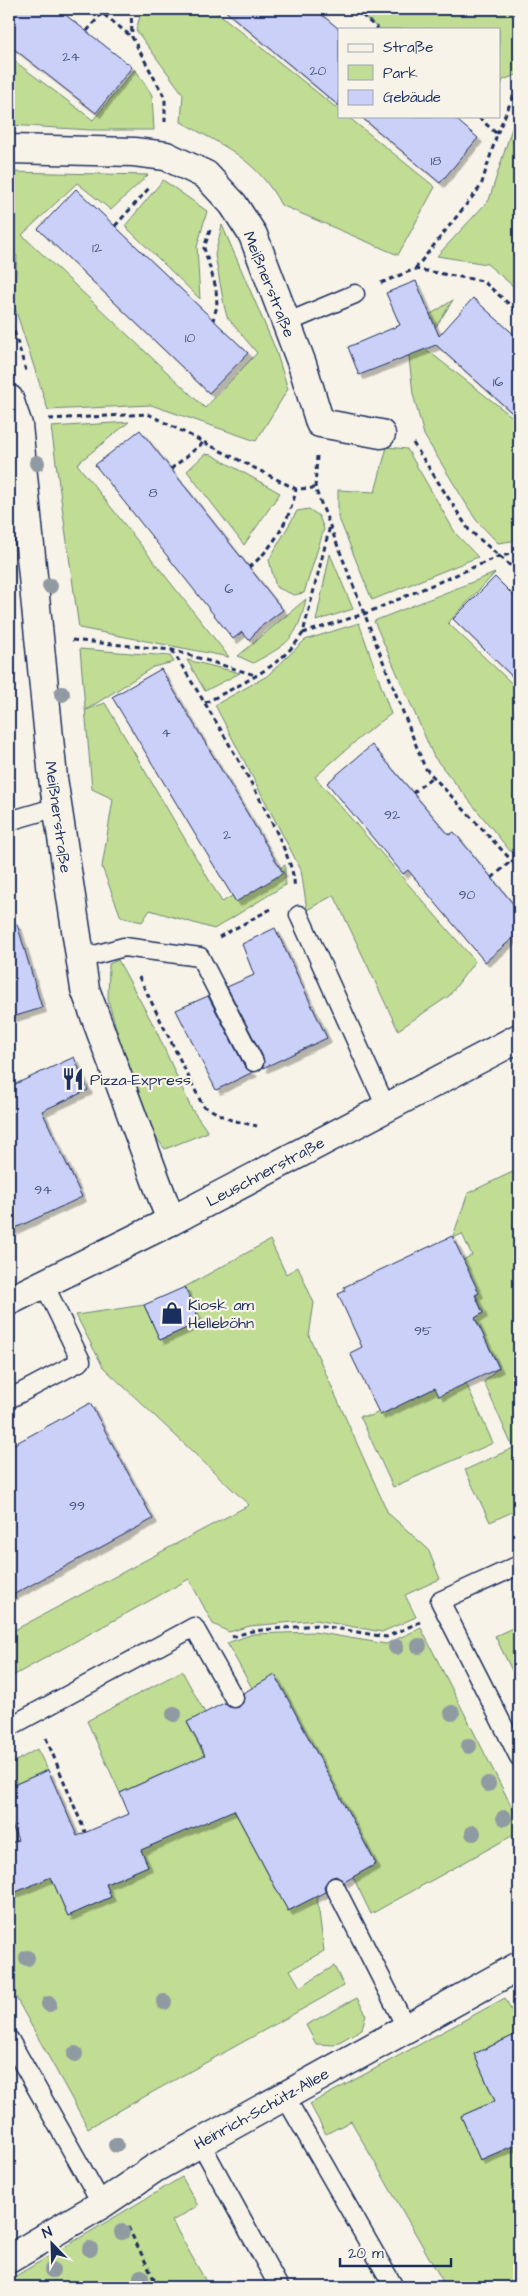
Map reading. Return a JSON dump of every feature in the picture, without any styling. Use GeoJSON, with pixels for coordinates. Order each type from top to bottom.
{"type":"FeatureCollection","features":[{"type":"Feature","properties":{"kind":"street","name":"Meißnerstraße"},"geometry":{"type":"LineString","coordinates":[[9,149],[134,152],[166,156],[206,175],[234,204],[252,235],[302,364],[320,423]]}},
{"type":"Feature","properties":{"kind":"street","name":"Meißnerstraße"},"geometry":{"type":"LineString","coordinates":[[9,399],[18,425],[57,807],[84,989],[171,1221]]}},
{"type":"Feature","properties":{"kind":"street"},"geometry":{"type":"LineString","coordinates":[[320,423],[381,434]]}},
{"type":"Feature","properties":{"kind":"street","name":"Leuschnerstraße"},"geometry":{"type":"LineString","coordinates":[[9,1301],[171,1221],[519,1038]]}},
{"type":"Feature","properties":{"kind":"street","name":"Heinrich-Schütz-Allee"},"geometry":{"type":"LineString","coordinates":[[9,2259],[102,2204],[155,2168],[200,2142],[519,1966]]}},
{"type":"Feature","properties":{"kind":"lane"},"geometry":{"type":"LineString","coordinates":[[286,323],[356,294]]}},
{"type":"Feature","properties":{"kind":"lane"},"geometry":{"type":"LineString","coordinates":[[9,820],[57,807]]}},
{"type":"Feature","properties":{"kind":"lane"},"geometry":{"type":"LineString","coordinates":[[299,915],[386,1108]]}},
{"type":"Feature","properties":{"kind":"lane"},"geometry":{"type":"LineString","coordinates":[[80,959],[124,947],[200,956],[254,1062]]}},
{"type":"Feature","properties":{"kind":"lane"},"geometry":{"type":"LineString","coordinates":[[9,1399],[81,1361],[44,1284]]}},
{"type":"Feature","properties":{"kind":"lane"},"geometry":{"type":"LineString","coordinates":[[519,1565],[440,1601],[519,1757]]}},
{"type":"Feature","properties":{"kind":"lane"},"geometry":{"type":"LineString","coordinates":[[9,1727],[194,1627],[234,1698]]}},
{"type":"Feature","properties":{"kind":"lane"},"geometry":{"type":"LineString","coordinates":[[335,1886],[406,2028]]}},
{"type":"Feature","properties":{"kind":"lane"},"geometry":{"type":"LineString","coordinates":[[9,2039],[102,2204]]}},
{"type":"Feature","properties":{"kind":"lane"},"geometry":{"type":"LineString","coordinates":[[284,2095],[394,2287]]}},
{"type":"Feature","properties":{"kind":"lane"},"geometry":{"type":"LineString","coordinates":[[200,2142],[279,2287]]}},
{"type":"Feature","properties":{"kind":"path"},"geometry":{"type":"LineString","coordinates":[[97,9],[132,37],[165,98],[166,156],[157,179],[115,226]]}},
{"type":"Feature","properties":{"kind":"path"},"geometry":{"type":"LineString","coordinates":[[130,9],[132,37]]}},
{"type":"Feature","properties":{"kind":"path"},"geometry":{"type":"LineString","coordinates":[[355,9],[377,28]]}},
{"type":"Feature","properties":{"kind":"path"},"geometry":{"type":"LineString","coordinates":[[86,31],[102,12]]}},
{"type":"Feature","properties":{"kind":"path"},"geometry":{"type":"LineString","coordinates":[[356,294],[414,269],[481,186],[497,134],[515,92],[519,90]]}},
{"type":"Feature","properties":{"kind":"path"},"geometry":{"type":"LineString","coordinates":[[479,118],[497,134]]}},
{"type":"Feature","properties":{"kind":"path"},"geometry":{"type":"LineString","coordinates":[[213,320],[217,311],[216,288],[204,248],[214,220],[234,204]]}},
{"type":"Feature","properties":{"kind":"path"},"geometry":{"type":"LineString","coordinates":[[414,269],[483,281],[519,313]]}},
{"type":"Feature","properties":{"kind":"path"},"geometry":{"type":"LineString","coordinates":[[9,314],[27,374]]}},
{"type":"Feature","properties":{"kind":"path"},"geometry":{"type":"LineString","coordinates":[[18,425],[41,420],[148,414],[296,489],[315,488]]}},
{"type":"Feature","properties":{"kind":"path"},"geometry":{"type":"LineString","coordinates":[[320,423],[315,488],[425,768],[512,861],[519,864]]}},
{"type":"Feature","properties":{"kind":"path"},"geometry":{"type":"LineString","coordinates":[[171,469],[204,442]]}},
{"type":"Feature","properties":{"kind":"path"},"geometry":{"type":"LineString","coordinates":[[412,442],[469,530],[519,573]]}},
{"type":"Feature","properties":{"kind":"path"},"geometry":{"type":"LineString","coordinates":[[249,567],[263,556],[293,507],[296,489]]}},
{"type":"Feature","properties":{"kind":"path"},"geometry":{"type":"LineString","coordinates":[[205,703],[281,660],[294,648],[302,633],[330,526]]}},
{"type":"Feature","properties":{"kind":"path"},"geometry":{"type":"LineString","coordinates":[[302,633],[364,614],[500,556],[519,553]]}},
{"type":"Feature","properties":{"kind":"path"},"geometry":{"type":"LineString","coordinates":[[39,643],[65,639],[172,650],[255,675]]}},
{"type":"Feature","properties":{"kind":"path"},"geometry":{"type":"LineString","coordinates":[[172,650],[253,785],[292,866],[295,887],[289,893]]}},
{"type":"Feature","properties":{"kind":"path"},"geometry":{"type":"LineString","coordinates":[[414,793],[433,776]]}},
{"type":"Feature","properties":{"kind":"path"},"geometry":{"type":"LineString","coordinates":[[492,878],[512,861]]}},
{"type":"Feature","properties":{"kind":"path"},"geometry":{"type":"LineString","coordinates":[[200,956],[211,941],[277,904]]}},
{"type":"Feature","properties":{"kind":"path"},"geometry":{"type":"LineString","coordinates":[[124,947],[203,1106],[231,1120],[257,1126]]}},
{"type":"Feature","properties":{"kind":"path"},"geometry":{"type":"LineString","coordinates":[[194,1627],[225,1639],[252,1631],[317,1625],[386,1637],[418,1624],[440,1601]]}},
{"type":"Feature","properties":{"kind":"path"},"geometry":{"type":"LineString","coordinates":[[32,1714],[49,1742],[85,1832]]}},
{"type":"Feature","properties":{"kind":"path"},"geometry":{"type":"LineString","coordinates":[[102,2204],[120,2210],[158,2287]]}},
{"type":"Feature","properties":{"kind":"green space"},"geometry":{"type":"Polygon","coordinates":[[[142,9],[213,9],[338,109],[338,118],[349,118],[435,187],[398,255],[281,205],[272,189],[261,176],[238,155],[181,122],[183,94],[136,30],[142,9]]]}},
{"type":"Feature","properties":{"kind":"green space"},"geometry":{"type":"Polygon","coordinates":[[[354,9],[511,9],[519,22],[519,74],[503,80],[500,88],[500,28],[378,28],[354,9]]]}},
{"type":"Feature","properties":{"kind":"green space"},"geometry":{"type":"Polygon","coordinates":[[[9,57],[93,120],[135,69],[152,95],[154,130],[91,130],[9,125],[9,57]]]}},
{"type":"Feature","properties":{"kind":"green space"},"geometry":{"type":"Polygon","coordinates":[[[519,106],[519,291],[487,264],[437,256],[489,200],[519,106]]]}},
{"type":"Feature","properties":{"kind":"green space"},"geometry":{"type":"Polygon","coordinates":[[[9,172],[148,175],[111,210],[77,183],[22,235],[205,408],[257,353],[227,317],[215,255],[222,225],[275,348],[288,389],[256,441],[151,405],[48,410],[14,305],[17,256],[9,253],[9,172]]]}},
{"type":"Feature","properties":{"kind":"green space"},"geometry":{"type":"Polygon","coordinates":[[[163,180],[207,211],[197,247],[200,299],[125,226],[163,180]]]}},
{"type":"Feature","properties":{"kind":"green space"},"geometry":{"type":"Polygon","coordinates":[[[453,300],[423,347],[519,422],[519,540],[498,543],[476,520],[424,435],[413,394],[406,330],[453,300]]]}},
{"type":"Feature","properties":{"kind":"green space"},"geometry":{"type":"Polygon","coordinates":[[[129,422],[77,464],[229,657],[79,628],[51,427],[129,422]]]}},
{"type":"Feature","properties":{"kind":"green space"},"geometry":{"type":"Polygon","coordinates":[[[387,447],[407,449],[456,534],[478,557],[372,600],[338,516],[338,490],[375,492],[387,447]]]}},
{"type":"Feature","properties":{"kind":"green space"},"geometry":{"type":"Polygon","coordinates":[[[205,454],[212,455],[280,493],[244,545],[187,471],[205,454]]]}},
{"type":"Feature","properties":{"kind":"green space"},"geometry":{"type":"Polygon","coordinates":[[[309,509],[319,516],[324,529],[304,593],[294,595],[276,587],[269,560],[297,511],[309,509]]]}},
{"type":"Feature","properties":{"kind":"green space"},"geometry":{"type":"Polygon","coordinates":[[[330,554],[353,609],[316,621],[330,554]]]}},
{"type":"Feature","properties":{"kind":"green space"},"geometry":{"type":"Polygon","coordinates":[[[495,573],[448,623],[519,690],[519,853],[510,851],[434,757],[374,621],[495,573]]]}},
{"type":"Feature","properties":{"kind":"green space"},"geometry":{"type":"Polygon","coordinates":[[[306,599],[303,613],[295,632],[283,645],[253,663],[238,656],[306,599]]]}},
{"type":"Feature","properties":{"kind":"green space"},"geometry":{"type":"Polygon","coordinates":[[[359,623],[391,714],[363,735],[315,777],[475,961],[449,996],[398,1030],[334,895],[307,910],[301,870],[215,705],[267,676],[305,640],[359,623]]]}},
{"type":"Feature","properties":{"kind":"green space"},"geometry":{"type":"Polygon","coordinates":[[[80,649],[170,656],[174,662],[153,667],[86,710],[105,703],[222,902],[285,865],[285,885],[214,929],[150,910],[142,922],[121,917],[102,867],[113,799],[92,789],[80,649]]]}},
{"type":"Feature","properties":{"kind":"green space"},"geometry":{"type":"Polygon","coordinates":[[[187,660],[240,673],[205,691],[187,660]]]}},
{"type":"Feature","properties":{"kind":"green space"},"geometry":{"type":"Polygon","coordinates":[[[118,960],[155,1028],[191,1108],[208,1132],[165,1149],[151,1131],[130,1075],[108,1000],[109,964],[118,960]]]}},
{"type":"Feature","properties":{"kind":"green space"},"geometry":{"type":"Polygon","coordinates":[[[519,1169],[519,1509],[490,1522],[465,1470],[513,1448],[484,1382],[499,1367],[475,1318],[483,1313],[463,1260],[472,1255],[462,1234],[453,1238],[453,1236],[468,1193],[519,1169]]]}},
{"type":"Feature","properties":{"kind":"green space"},"geometry":{"type":"Polygon","coordinates":[[[270,1240],[286,1274],[298,1267],[314,1303],[309,1336],[388,1513],[428,1549],[440,1579],[405,1595],[416,1617],[382,1632],[316,1620],[250,1626],[229,1632],[213,1624],[189,1579],[9,1678],[9,1633],[249,1505],[103,1367],[76,1315],[144,1305],[160,1340],[200,1322],[185,1287],[270,1240]]]}},
{"type":"Feature","properties":{"kind":"green space"},"geometry":{"type":"Polygon","coordinates":[[[466,1383],[493,1443],[393,1487],[360,1416],[371,1416],[379,1412],[380,1415],[435,1388],[466,1383]]]}},
{"type":"Feature","properties":{"kind":"green space"},"geometry":{"type":"Polygon","coordinates":[[[519,1625],[519,1685],[495,1636],[519,1625]]]}},
{"type":"Feature","properties":{"kind":"green space"},"geometry":{"type":"Polygon","coordinates":[[[421,1628],[519,1821],[519,1832],[371,1914],[353,1877],[376,1864],[275,1676],[252,1688],[227,1643],[253,1634],[314,1632],[386,1644],[421,1628]]]}},
{"type":"Feature","properties":{"kind":"green space"},"geometry":{"type":"Polygon","coordinates":[[[182,1671],[205,1713],[187,1723],[288,1911],[317,1896],[324,1951],[290,1970],[300,1987],[334,1966],[344,1986],[88,2128],[9,1985],[9,1895],[51,1877],[68,1916],[111,1897],[106,1884],[148,1866],[141,1850],[186,1830],[162,1774],[120,1793],[87,1721],[182,1671]]]}},
{"type":"Feature","properties":{"kind":"green space"},"geometry":{"type":"Polygon","coordinates":[[[37,1749],[48,1770],[9,1787],[9,1765],[37,1749]]]}},
{"type":"Feature","properties":{"kind":"green space"},"geometry":{"type":"Polygon","coordinates":[[[357,1998],[366,2014],[362,2029],[334,2045],[316,2044],[306,2025],[357,1998]]]}},
{"type":"Feature","properties":{"kind":"green space"},"geometry":{"type":"Polygon","coordinates":[[[505,1998],[519,2025],[519,2033],[474,2054],[495,2101],[461,2116],[480,2160],[519,2143],[519,2287],[446,2287],[351,2121],[326,2134],[310,2104],[505,1998]]]}},
{"type":"Feature","properties":{"kind":"green space"},"geometry":{"type":"Polygon","coordinates":[[[182,2177],[198,2206],[172,2221],[209,2287],[9,2287],[9,2280],[182,2177]]]}},
{"type":"Feature","properties":{"kind":"building"},"geometry":{"type":"Polygon","coordinates":[[[9,9],[58,9],[132,67],[96,113],[9,45],[9,9]]]}},
{"type":"Feature","properties":{"kind":"building"},"geometry":{"type":"Polygon","coordinates":[[[223,9],[315,9],[338,28],[338,105],[223,9]]]}},
{"type":"Feature","properties":{"kind":"building"},"geometry":{"type":"Polygon","coordinates":[[[362,118],[454,118],[478,138],[440,183],[362,118]]]}},
{"type":"Feature","properties":{"kind":"building"},"geometry":{"type":"Polygon","coordinates":[[[76,189],[248,353],[209,393],[38,229],[76,189]]]}},
{"type":"Feature","properties":{"kind":"building"},"geometry":{"type":"Polygon","coordinates":[[[416,281],[439,336],[473,298],[519,339],[519,419],[436,345],[359,375],[348,347],[400,325],[386,293],[416,281]]]}},
{"type":"Feature","properties":{"kind":"building"},"geometry":{"type":"Polygon","coordinates":[[[140,430],[283,610],[259,628],[249,640],[242,632],[233,639],[95,465],[140,430]]]}},
{"type":"Feature","properties":{"kind":"building"},"geometry":{"type":"Polygon","coordinates":[[[495,577],[519,601],[519,683],[453,619],[495,577]]]}},
{"type":"Feature","properties":{"kind":"building"},"geometry":{"type":"Polygon","coordinates":[[[161,669],[283,873],[236,902],[112,697],[161,669]]]}},
{"type":"Feature","properties":{"kind":"building"},"geometry":{"type":"Polygon","coordinates":[[[372,745],[449,835],[454,832],[519,911],[519,933],[485,962],[408,870],[403,874],[327,783],[372,745]]]}},
{"type":"Feature","properties":{"kind":"building"},"geometry":{"type":"Polygon","coordinates":[[[17,924],[42,1008],[9,1018],[9,925],[17,924]]]}},
{"type":"Feature","properties":{"kind":"building"},"geometry":{"type":"Polygon","coordinates":[[[275,928],[327,1038],[263,1068],[263,1057],[227,987],[254,975],[242,944],[275,928]]]}},
{"type":"Feature","properties":{"kind":"building"},"geometry":{"type":"Polygon","coordinates":[[[208,996],[245,1067],[253,1072],[216,1090],[176,1010],[208,996]]]}},
{"type":"Feature","properties":{"kind":"building"},"geometry":{"type":"Polygon","coordinates":[[[74,1057],[88,1090],[42,1111],[82,1197],[9,1231],[9,1087],[74,1057]]]}},
{"type":"Feature","properties":{"kind":"building"},"geometry":{"type":"Polygon","coordinates":[[[452,1236],[479,1293],[475,1295],[483,1313],[475,1318],[499,1368],[439,1396],[435,1388],[380,1415],[350,1353],[362,1347],[338,1294],[345,1291],[344,1287],[452,1236]]]}},
{"type":"Feature","properties":{"kind":"building","name":"Kiosk am Helleböhn"},"geometry":{"type":"Polygon","coordinates":[[[185,1287],[200,1322],[160,1340],[144,1305],[185,1287]]]}},
{"type":"Feature","properties":{"kind":"building"},"geometry":{"type":"Polygon","coordinates":[[[90,1403],[153,1519],[9,1597],[9,1447],[90,1403]]]}},
{"type":"Feature","properties":{"kind":"building"},"geometry":{"type":"Polygon","coordinates":[[[275,1675],[376,1864],[344,1882],[336,1876],[330,1878],[324,1886],[325,1892],[288,1911],[234,1810],[141,1850],[148,1866],[106,1884],[111,1897],[68,1916],[51,1877],[9,1895],[9,1844],[18,1840],[9,1818],[9,1787],[48,1770],[77,1836],[129,1814],[120,1793],[205,1755],[187,1722],[224,1703],[229,1707],[239,1707],[243,1703],[243,1693],[275,1675]]]}},
{"type":"Feature","properties":{"kind":"building"},"geometry":{"type":"Polygon","coordinates":[[[519,2033],[519,2155],[515,2145],[480,2160],[461,2116],[495,2101],[474,2054],[519,2033]]]}},
{"type":"Feature","properties":{"kind":"place","name":"Pizza-Express"},"geometry":{"type":"Point","coordinates":[73,1079]}},
{"type":"Feature","properties":{"kind":"place","name":"Kiosk am Helleböhn"},"geometry":{"type":"Point","coordinates":[172,1313]}}]}
